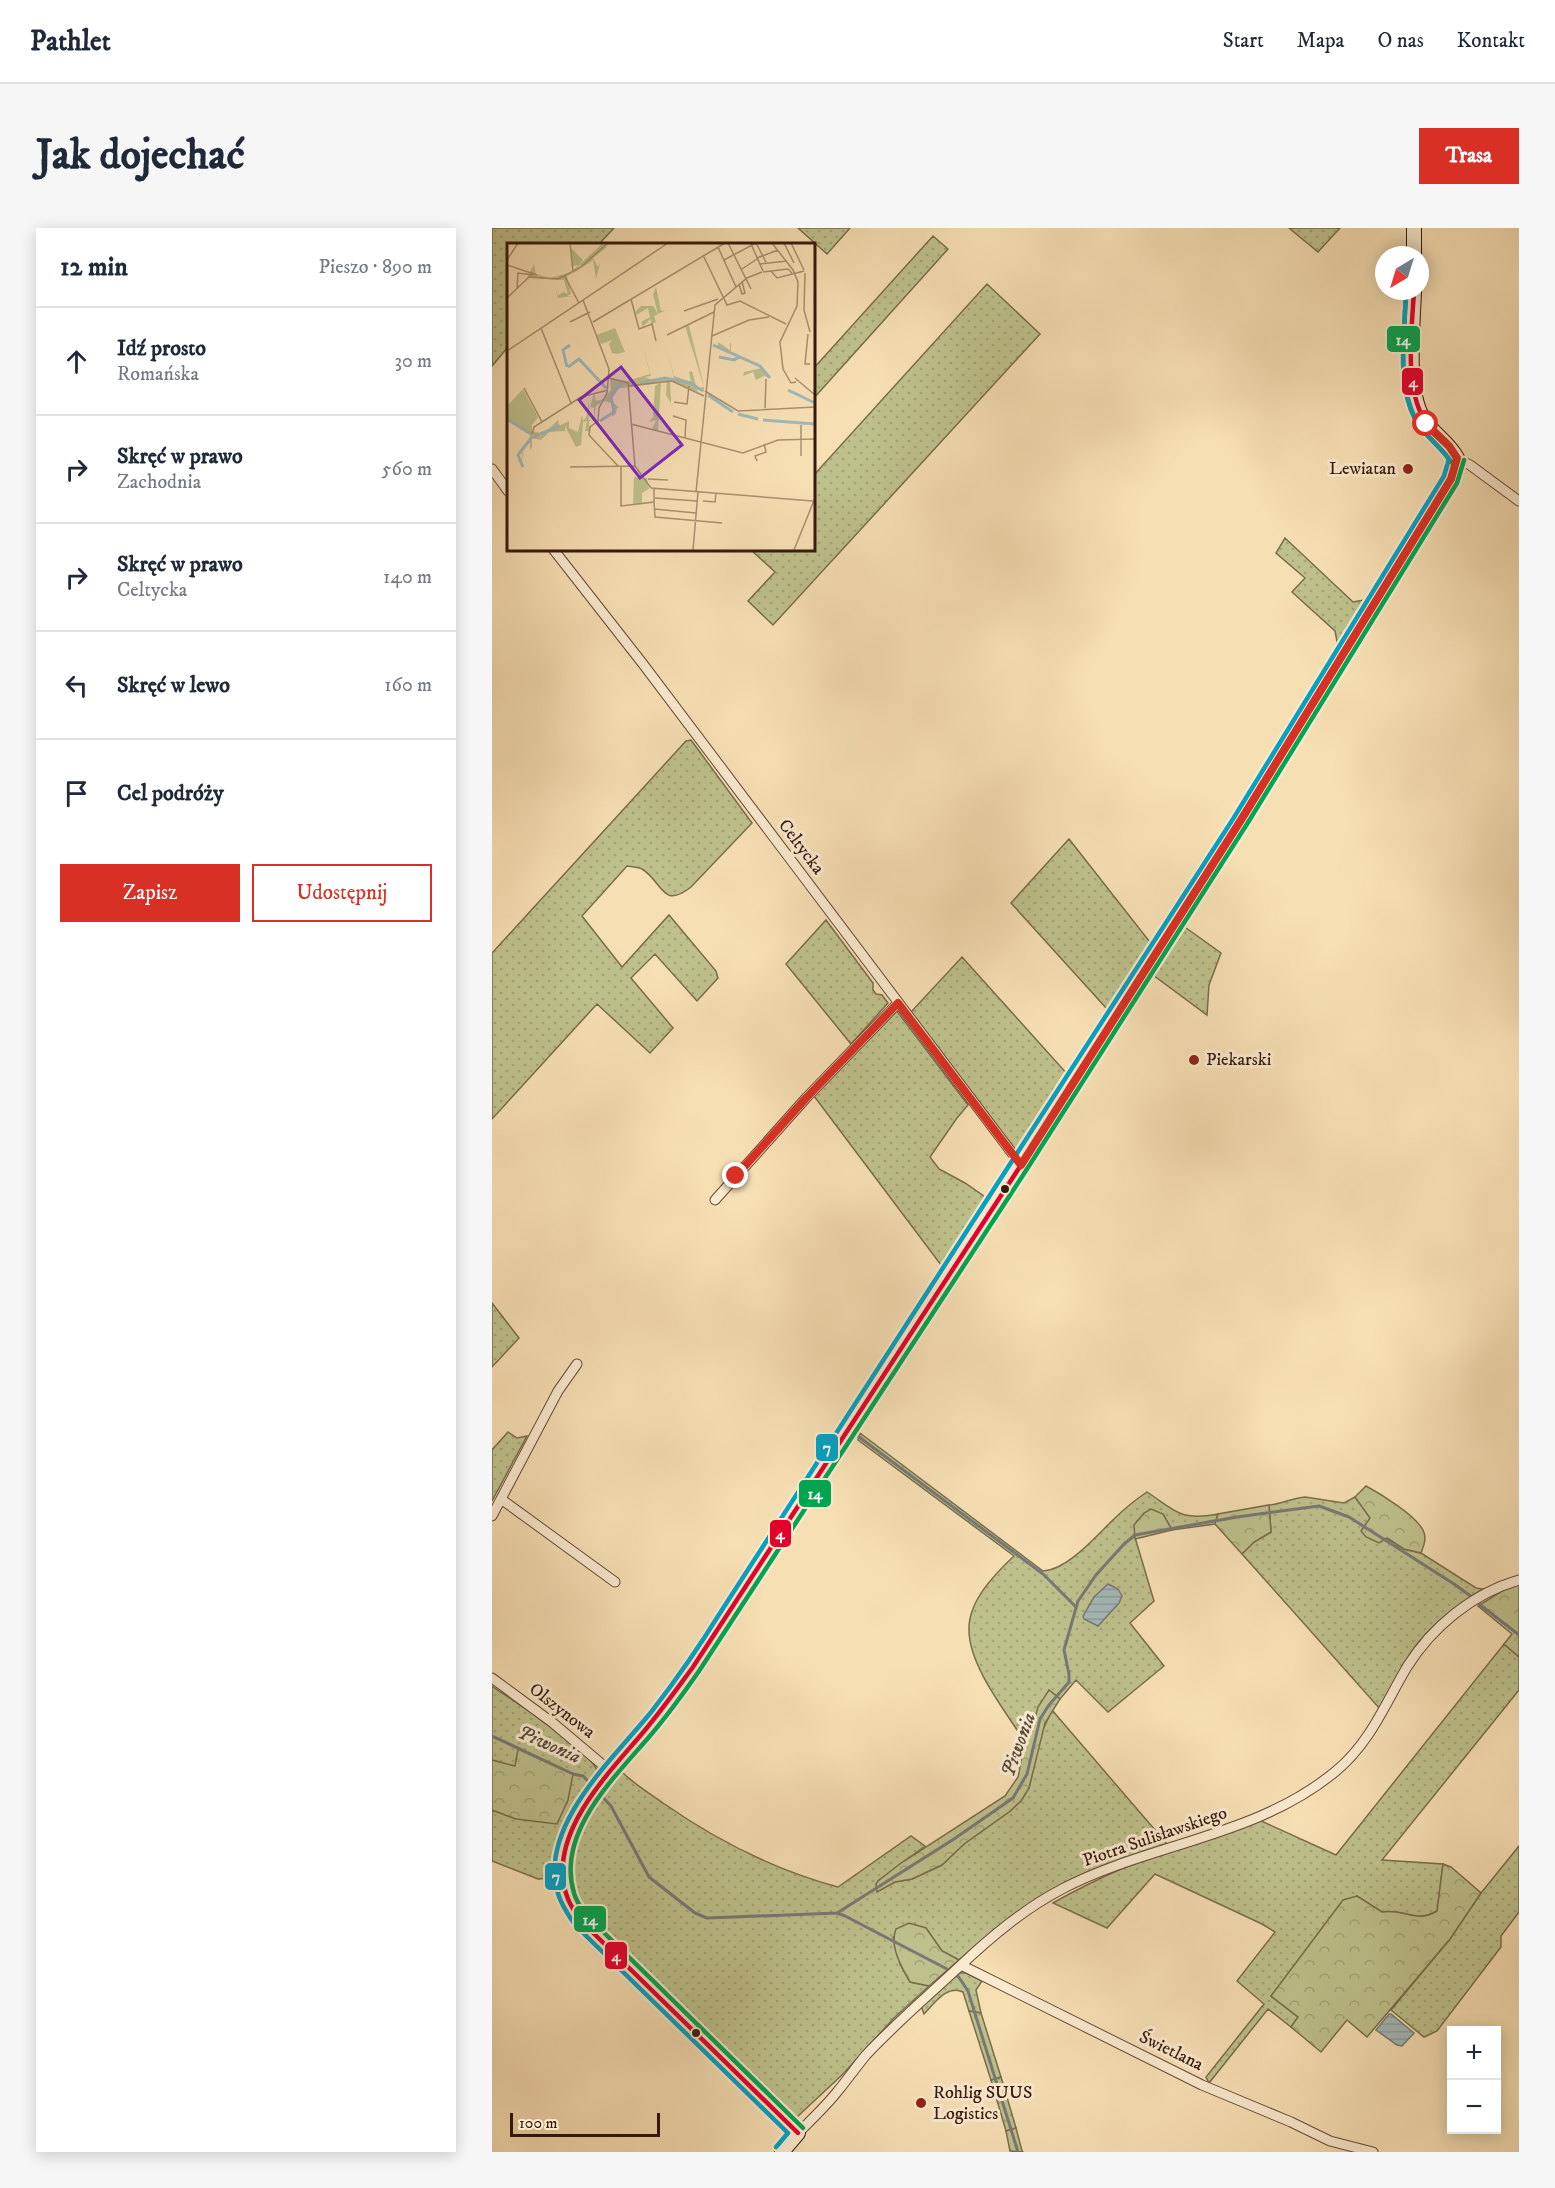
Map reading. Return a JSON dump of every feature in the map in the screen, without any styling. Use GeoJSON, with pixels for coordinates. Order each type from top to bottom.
{"type":"FeatureCollection","features":[{"type":"Feature","properties":{"kind":"street"},"geometry":{"type":"LineString","coordinates":[[1414,228],[1414,246]]}},
{"type":"Feature","properties":{"kind":"street"},"geometry":{"type":"LineString","coordinates":[[1413,300],[1415,398],[1426,424],[1449,446],[1457,458],[1519,501]]}},
{"type":"Feature","properties":{"kind":"street"},"geometry":{"type":"LineString","coordinates":[[782,2152],[798,2133],[680,2016],[597,1938],[572,1908],[563,1884],[564,1856],[575,1823],[595,1790],[672,1696],[710,1642],[1021,1165],[1315,702],[1451,479],[1457,458]]}},
{"type":"Feature","properties":{"kind":"street"},"geometry":{"type":"LineString","coordinates":[[492,469],[507,490]]}},
{"type":"Feature","properties":{"kind":"street","name":"Celtycka"},"geometry":{"type":"LineString","coordinates":[[554,550],[643,664],[1021,1165]]}},
{"type":"Feature","properties":{"kind":"street"},"geometry":{"type":"LineString","coordinates":[[715,1200],[807,1097],[898,1003]]}},
{"type":"Feature","properties":{"kind":"street"},"geometry":{"type":"LineString","coordinates":[[492,1516],[558,1391],[577,1364]]}},
{"type":"Feature","properties":{"kind":"street"},"geometry":{"type":"LineString","coordinates":[[501,1499],[615,1582]]}},
{"type":"Feature","properties":{"kind":"street","name":"Piotra Sulisławskiego"},"geometry":{"type":"LineString","coordinates":[[798,2133],[836,2093],[874,2047],[923,1998],[987,1940],[1014,1920],[1061,1889],[1107,1869],[1198,1840],[1253,1819],[1298,1797],[1322,1782],[1350,1758],[1364,1742],[1383,1713],[1406,1669],[1433,1633],[1467,1605],[1501,1586],[1519,1580]]}},
{"type":"Feature","properties":{"kind":"street","name":"Olszynowa"},"geometry":{"type":"LineString","coordinates":[[492,1678],[553,1723],[610,1772]]}},
{"type":"Feature","properties":{"kind":"street","name":"Świetlana"},"geometry":{"type":"LineString","coordinates":[[961,1965],[1202,2085],[1330,2141],[1373,2152]]}},
{"type":"Feature","properties":{"kind":"green space"},"geometry":{"type":"Polygon","coordinates":[[[492,228],[614,228],[600,243],[507,243],[507,348],[492,366],[492,228]]]}},
{"type":"Feature","properties":{"kind":"green space"},"geometry":{"type":"Polygon","coordinates":[[[798,228],[850,228],[827,254],[798,228]]]}},
{"type":"Feature","properties":{"kind":"green space"},"geometry":{"type":"Polygon","coordinates":[[[1289,228],[1340,228],[1318,252],[1289,228]]]}},
{"type":"Feature","properties":{"kind":"green space"},"geometry":{"type":"Polygon","coordinates":[[[933,236],[948,249],[814,398],[814,368],[933,236]]]}},
{"type":"Feature","properties":{"kind":"green space"},"geometry":{"type":"Polygon","coordinates":[[[987,284],[1040,334],[773,625],[748,601],[775,572],[751,550],[814,550],[814,475],[987,284]]]}},
{"type":"Feature","properties":{"kind":"green space"},"geometry":{"type":"Polygon","coordinates":[[[1285,538],[1353,602],[1370,599],[1339,652],[1335,631],[1292,592],[1305,578],[1276,553],[1285,538]]]}},
{"type":"Feature","properties":{"kind":"green space"},"geometry":{"type":"Polygon","coordinates":[[[691,740],[752,823],[691,887],[681,893],[674,896],[668,895],[642,869],[627,866],[582,916],[622,967],[669,915],[716,971],[718,978],[697,1001],[655,954],[631,978],[673,1028],[650,1053],[597,1004],[492,1119],[492,953],[686,741],[691,740]]]}},
{"type":"Feature","properties":{"kind":"green space"},"geometry":{"type":"Polygon","coordinates":[[[1069,839],[1153,946],[1111,1011],[1011,903],[1069,839]]]}},
{"type":"Feature","properties":{"kind":"green space"},"geometry":{"type":"Polygon","coordinates":[[[826,920],[873,983],[873,990],[876,994],[882,995],[888,1003],[851,1044],[786,964],[826,920]]]}},
{"type":"Feature","properties":{"kind":"green space"},"geometry":{"type":"Polygon","coordinates":[[[1182,925],[1221,953],[1209,985],[1207,1015],[1153,975],[1182,925]]]}},
{"type":"Feature","properties":{"kind":"green space"},"geometry":{"type":"Polygon","coordinates":[[[962,957],[1069,1076],[1023,1149],[1015,1149],[911,1012],[962,957]]]}},
{"type":"Feature","properties":{"kind":"green space"},"geometry":{"type":"Polygon","coordinates":[[[896,1010],[968,1105],[930,1157],[939,1169],[991,1201],[944,1269],[814,1096],[896,1010]]]}},
{"type":"Feature","properties":{"kind":"green space"},"geometry":{"type":"Polygon","coordinates":[[[492,1303],[519,1338],[492,1367],[492,1303]]]}},
{"type":"Feature","properties":{"kind":"green space"},"geometry":{"type":"Polygon","coordinates":[[[508,1432],[517,1438],[527,1436],[492,1501],[492,1450],[508,1432]]]}},
{"type":"Feature","properties":{"kind":"green space"},"geometry":{"type":"Polygon","coordinates":[[[860,1433],[1043,1571],[1062,1565],[1072,1558],[1134,1501],[1147,1492],[1180,1513],[1195,1516],[1218,1514],[1215,1524],[1172,1530],[1163,1514],[1134,1534],[1154,1601],[1130,1623],[1164,1666],[1108,1712],[1076,1680],[1060,1699],[1049,1690],[1025,1742],[982,1673],[975,1658],[969,1630],[973,1609],[984,1589],[1014,1556],[858,1440],[860,1433]]]}},
{"type":"Feature","properties":{"kind":"green space"},"geometry":{"type":"Polygon","coordinates":[[[1366,1486],[1397,1505],[1419,1524],[1425,1536],[1421,1553],[1404,1549],[1387,1538],[1379,1543],[1366,1537],[1361,1531],[1370,1518],[1355,1497],[1366,1486]]]}},
{"type":"Feature","properties":{"kind":"green space"},"geometry":{"type":"Polygon","coordinates":[[[1305,1497],[1344,1503],[1355,1497],[1386,1538],[1404,1549],[1421,1553],[1476,1588],[1483,1589],[1444,1617],[1419,1642],[1403,1665],[1380,1709],[1242,1554],[1254,1542],[1271,1532],[1269,1505],[1305,1497]]]}},
{"type":"Feature","properties":{"kind":"green space"},"geometry":{"type":"Polygon","coordinates":[[[1269,1505],[1271,1532],[1254,1542],[1242,1554],[1215,1524],[1218,1514],[1269,1505]]]}},
{"type":"Feature","properties":{"kind":"green space"},"geometry":{"type":"Polygon","coordinates":[[[1151,1509],[1163,1514],[1172,1530],[1135,1539],[1134,1525],[1144,1513],[1151,1509]]]}},
{"type":"Feature","properties":{"kind":"green space"},"geometry":{"type":"Polygon","coordinates":[[[1519,1584],[1519,1657],[1504,1644],[1512,1634],[1478,1606],[1502,1591],[1519,1584]]]}},
{"type":"Feature","properties":{"kind":"green space"},"geometry":{"type":"Polygon","coordinates":[[[1504,1644],[1519,1657],[1519,1690],[1382,1860],[1443,1864],[1437,1911],[1422,1916],[1382,1912],[1357,1896],[1271,1996],[1298,2017],[1291,2027],[1268,2009],[1209,2083],[1206,2077],[1264,2004],[1237,1981],[1275,1932],[1155,1874],[1107,1928],[1053,1903],[1119,1870],[1259,1820],[1336,1855],[1504,1644]]]}},
{"type":"Feature","properties":{"kind":"green space"},"geometry":{"type":"Polygon","coordinates":[[[492,1686],[581,1750],[598,1772],[598,1776],[573,1811],[561,1836],[550,1878],[538,1879],[492,1861],[492,1810],[516,1819],[519,1749],[516,1767],[492,1760],[492,1686]]]}},
{"type":"Feature","properties":{"kind":"green space"},"geometry":{"type":"Polygon","coordinates":[[[1049,1690],[1060,1699],[1045,1723],[1029,1788],[1021,1801],[964,1844],[942,1865],[912,1879],[895,1882],[877,1892],[878,1881],[901,1863],[1005,1796],[1018,1777],[1025,1742],[1031,1733],[1038,1707],[1049,1690]]]}},
{"type":"Feature","properties":{"kind":"green space"},"geometry":{"type":"Polygon","coordinates":[[[1052,1710],[1167,1844],[1098,1868],[1059,1886],[1007,1920],[959,1960],[942,1951],[926,1928],[893,1937],[900,1964],[910,1982],[929,1986],[894,2018],[843,2074],[797,2117],[792,2116],[597,1927],[575,1899],[569,1885],[570,1856],[585,1817],[622,1772],[683,1817],[725,1841],[769,1863],[838,1887],[911,1836],[925,1846],[878,1881],[877,1891],[895,1882],[912,1879],[942,1865],[964,1844],[1021,1801],[1029,1788],[1041,1734],[1052,1710]]]}},
{"type":"Feature","properties":{"kind":"green space"},"geometry":{"type":"Polygon","coordinates":[[[518,1749],[573,1774],[568,1800],[557,1824],[516,1819],[492,1810],[492,1760],[515,1766],[518,1749]]]}},
{"type":"Feature","properties":{"kind":"green space"},"geometry":{"type":"Polygon","coordinates":[[[1519,1846],[1519,1912],[1501,1936],[1501,1947],[1437,2031],[1424,2037],[1391,2010],[1450,1939],[1481,1893],[1519,1846]]]}},
{"type":"Feature","properties":{"kind":"green space"},"geometry":{"type":"Polygon","coordinates":[[[1443,1864],[1451,1867],[1481,1893],[1450,1939],[1367,2037],[1347,2020],[1321,2052],[1291,2027],[1298,2017],[1271,1996],[1343,1900],[1357,1896],[1382,1912],[1390,1911],[1416,1916],[1429,1915],[1437,1911],[1443,1864]]]}},
{"type":"Feature","properties":{"kind":"green space"},"geometry":{"type":"Polygon","coordinates":[[[909,1923],[926,1928],[942,1951],[959,1960],[929,1986],[910,1982],[897,1957],[894,1942],[896,1929],[909,1923]]]}},
{"type":"Feature","properties":{"kind":"green space"},"geometry":{"type":"Polygon","coordinates":[[[961,1973],[982,1981],[976,1990],[981,2013],[969,2011],[963,1992],[957,1990],[941,1996],[924,2014],[921,2006],[954,1975],[961,1973]]]}},
{"type":"Feature","properties":{"kind":"green space"},"geometry":{"type":"Polygon","coordinates":[[[969,2011],[981,2013],[1001,2077],[991,2080],[969,2011]]]}},
{"type":"Feature","properties":{"kind":"green space"},"geometry":{"type":"Polygon","coordinates":[[[1001,2077],[1016,2128],[1006,2131],[991,2080],[1001,2077]]]}},
{"type":"Feature","properties":{"kind":"green space"},"geometry":{"type":"Polygon","coordinates":[[[1016,2128],[1023,2152],[1010,2151],[1006,2131],[1016,2128]]]}},
{"type":"Feature","properties":{"kind":"shaded area"},"geometry":{"type":"Polygon","coordinates":[[[1108,1584],[1118,1589],[1122,1596],[1119,1603],[1098,1626],[1084,1619],[1083,1616],[1094,1597],[1108,1584]]]}},
{"type":"Feature","properties":{"kind":"shaded area"},"geometry":{"type":"Polygon","coordinates":[[[1389,2014],[1414,2033],[1402,2046],[1376,2030],[1389,2014]]]}},
{"type":"Feature","properties":{"kind":"waterway"},"geometry":{"type":"LineString","coordinates":[[855,1434],[1043,1574],[1075,1606]]}},
{"type":"Feature","properties":{"kind":"waterway","name":"Piwonia"},"geometry":{"type":"LineString","coordinates":[[598,1792],[611,1806],[649,1877],[695,1913],[707,1918],[837,1913],[954,1839],[1013,1798],[1027,1774],[1040,1719],[1069,1682],[1064,1650],[1078,1601],[1096,1575],[1135,1535],[1237,1517],[1319,1506],[1349,1517],[1472,1597]]}},
{"type":"Feature","properties":{"kind":"waterway","name":"Piwonia"},"geometry":{"type":"LineString","coordinates":[[1479,1604],[1519,1635]]}},
{"type":"Feature","properties":{"kind":"waterway","name":"Piwonia"},"geometry":{"type":"LineString","coordinates":[[492,1736],[573,1774],[583,1776],[594,1787]]}},
{"type":"Feature","properties":{"kind":"waterway"},"geometry":{"type":"LineString","coordinates":[[837,1913],[947,1969]]}},
{"type":"Feature","properties":{"kind":"waterway"},"geometry":{"type":"LineString","coordinates":[[958,1976],[968,1991],[1018,2152]]}},
{"type":"Feature","properties":{"kind":"transit line","name":"14"},"geometry":{"type":"LineString","coordinates":[[1406,300],[1403,356],[1405,389],[1409,405],[1419,425],[1451,462]]}},
{"type":"Feature","properties":{"kind":"transit line","name":"7"},"geometry":{"type":"LineString","coordinates":[[776,2147],[788,2133],[573,1922],[557,1890],[555,1865],[559,1841],[584,1793],[652,1711],[704,1638],[1233,819],[1444,476],[1449,459],[1419,425],[1410,406],[1406,390],[1403,357],[1406,300]]}},
{"type":"Feature","properties":{"kind":"transit line","name":"4"},"geometry":{"type":"LineString","coordinates":[[1413,300],[1411,356],[1418,406],[1424,419],[1457,458]]}},
{"type":"Feature","properties":{"kind":"transit line","name":"4"},"geometry":{"type":"LineString","coordinates":[[798,2133],[582,1922],[569,1902],[563,1876],[564,1854],[571,1832],[582,1810],[596,1790],[693,1667],[1021,1165],[1241,820],[1451,479],[1457,458]]}},
{"type":"Feature","properties":{"kind":"transit line","name":"14"},"geometry":{"type":"LineString","coordinates":[[803,2128],[588,1917],[575,1896],[571,1871],[573,1849],[580,1828],[605,1789],[662,1721],[699,1671],[1027,1169],[1247,824],[1457,483],[1464,460]]}},
{"type":"Feature","properties":{"kind":"place","name":"Lewiatan"},"geometry":{"type":"Point","coordinates":[1408,469]}},
{"type":"Feature","properties":{"kind":"place","name":"Piekarski"},"geometry":{"type":"Point","coordinates":[1194,1060]}},
{"type":"Feature","properties":{"kind":"place","name":"Rohlig SUUS Logistics"},"geometry":{"type":"Point","coordinates":[921,2103]}},
{"type":"Feature","properties":{"kind":"route"},"geometry":{"type":"LineString","coordinates":[[736,1176],[807,1097],[898,1003],[1021,1165],[1315,702],[1451,479],[1457,458],[1449,446],[1426,424]]}}]}
